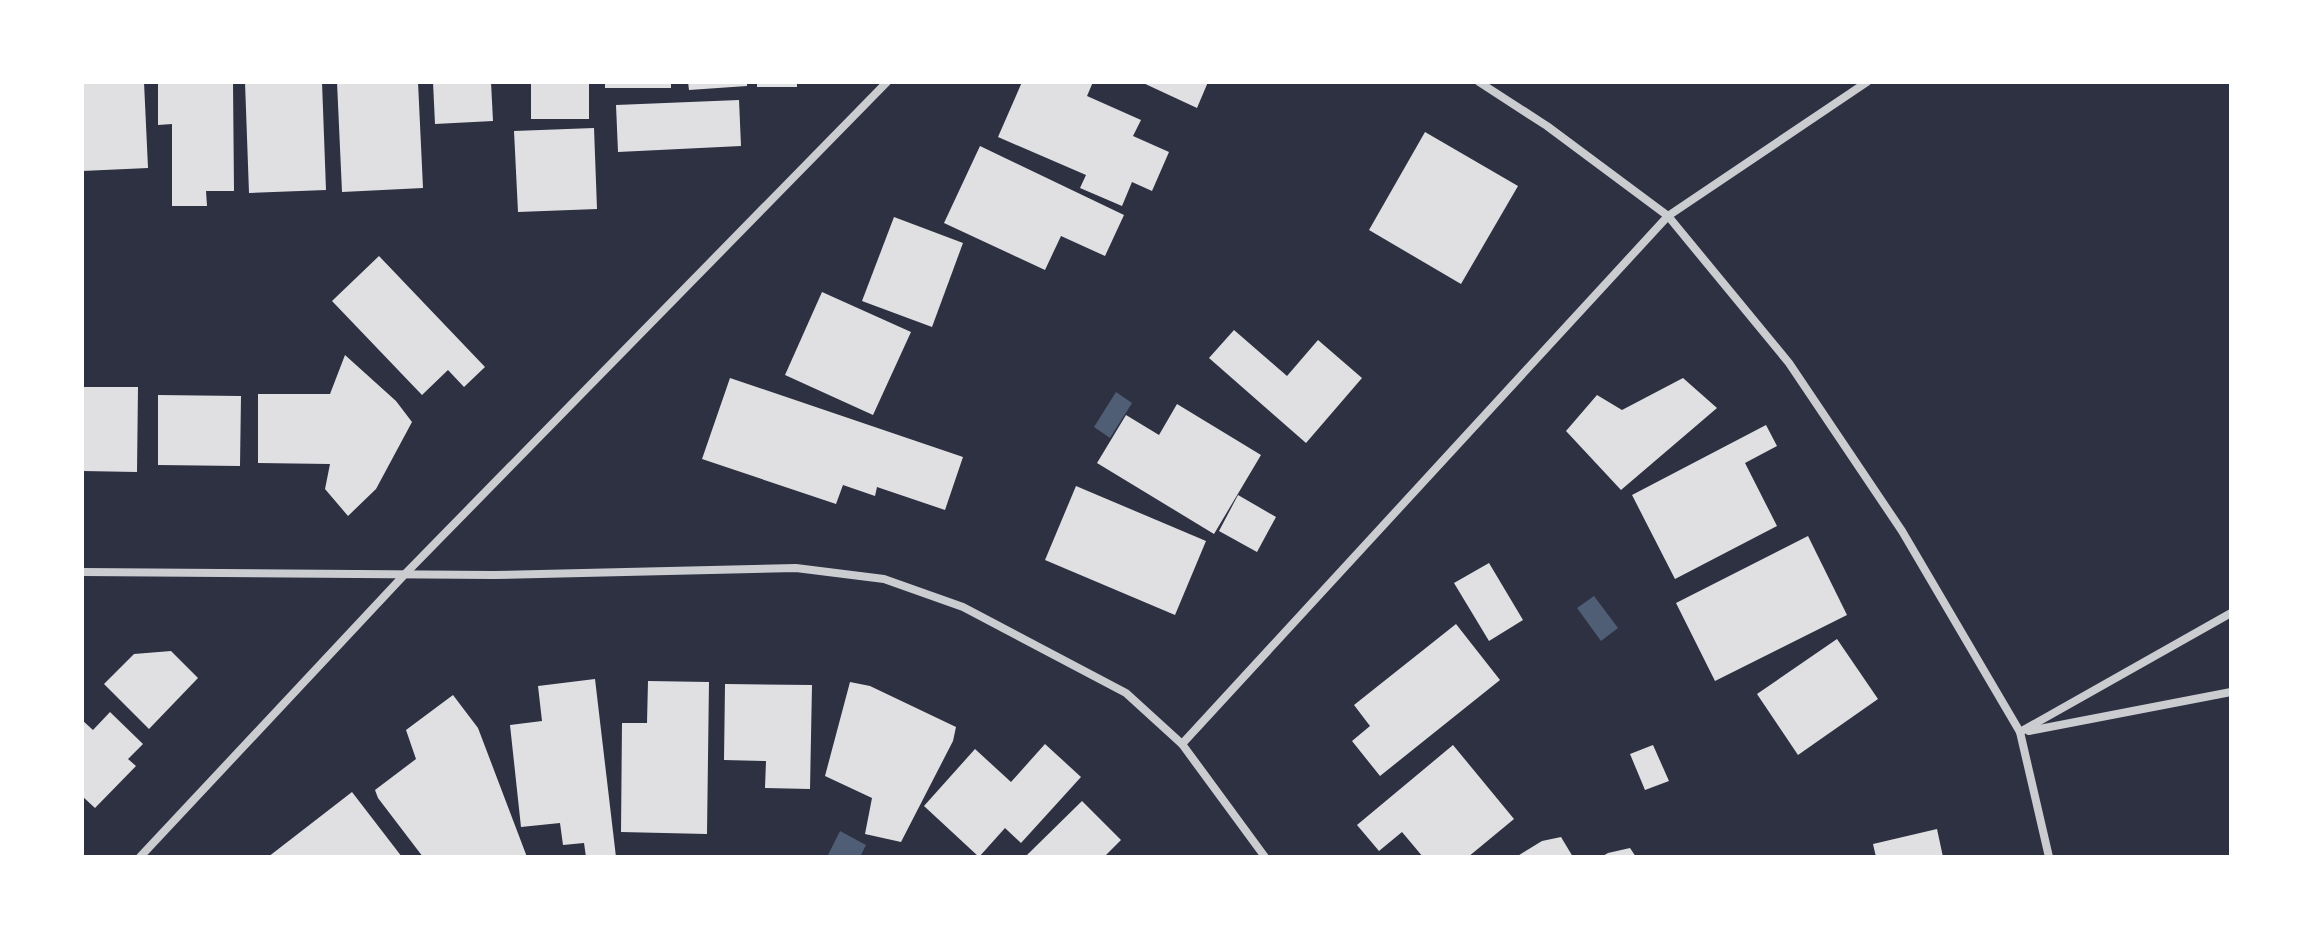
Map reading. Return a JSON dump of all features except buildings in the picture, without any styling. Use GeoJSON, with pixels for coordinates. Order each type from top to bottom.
{"type":"FeatureCollection","features":[{"type":"Feature","properties":{"kind":"street"},"geometry":{"type":"LineString","coordinates":[[140,857],[406,573],[887,82]]}},
{"type":"Feature","properties":{"kind":"street"},"geometry":{"type":"LineString","coordinates":[[1479,82],[1547,126],[1668,216],[1789,363],[1902,531],[2020,732],[2049,857]]}},
{"type":"Feature","properties":{"kind":"street"},"geometry":{"type":"LineString","coordinates":[[1182,744],[1668,216],[1867,82]]}},
{"type":"Feature","properties":{"kind":"street"},"geometry":{"type":"LineString","coordinates":[[82,572],[406,573],[796,568],[884,579],[963,607],[1126,693],[1182,744],[1265,857]]}},
{"type":"Feature","properties":{"kind":"street"},"geometry":{"type":"LineString","coordinates":[[2020,732],[2231,613]]}},
{"type":"Feature","properties":{"kind":"street"},"geometry":{"type":"LineString","coordinates":[[2020,732],[2231,692]]}},
{"type":"Feature","properties":{"kind":"water"},"geometry":{"type":"Polygon","coordinates":[[[1116,392],[1132,403],[1110,438],[1094,427],[1116,392]]]}},
{"type":"Feature","properties":{"kind":"water"},"geometry":{"type":"Polygon","coordinates":[[[1594,596],[1618,628],[1601,641],[1577,608],[1594,596]]]}},
{"type":"Feature","properties":{"kind":"water"},"geometry":{"type":"Polygon","coordinates":[[[840,831],[866,845],[860,857],[827,857],[840,831]]]}}]}
